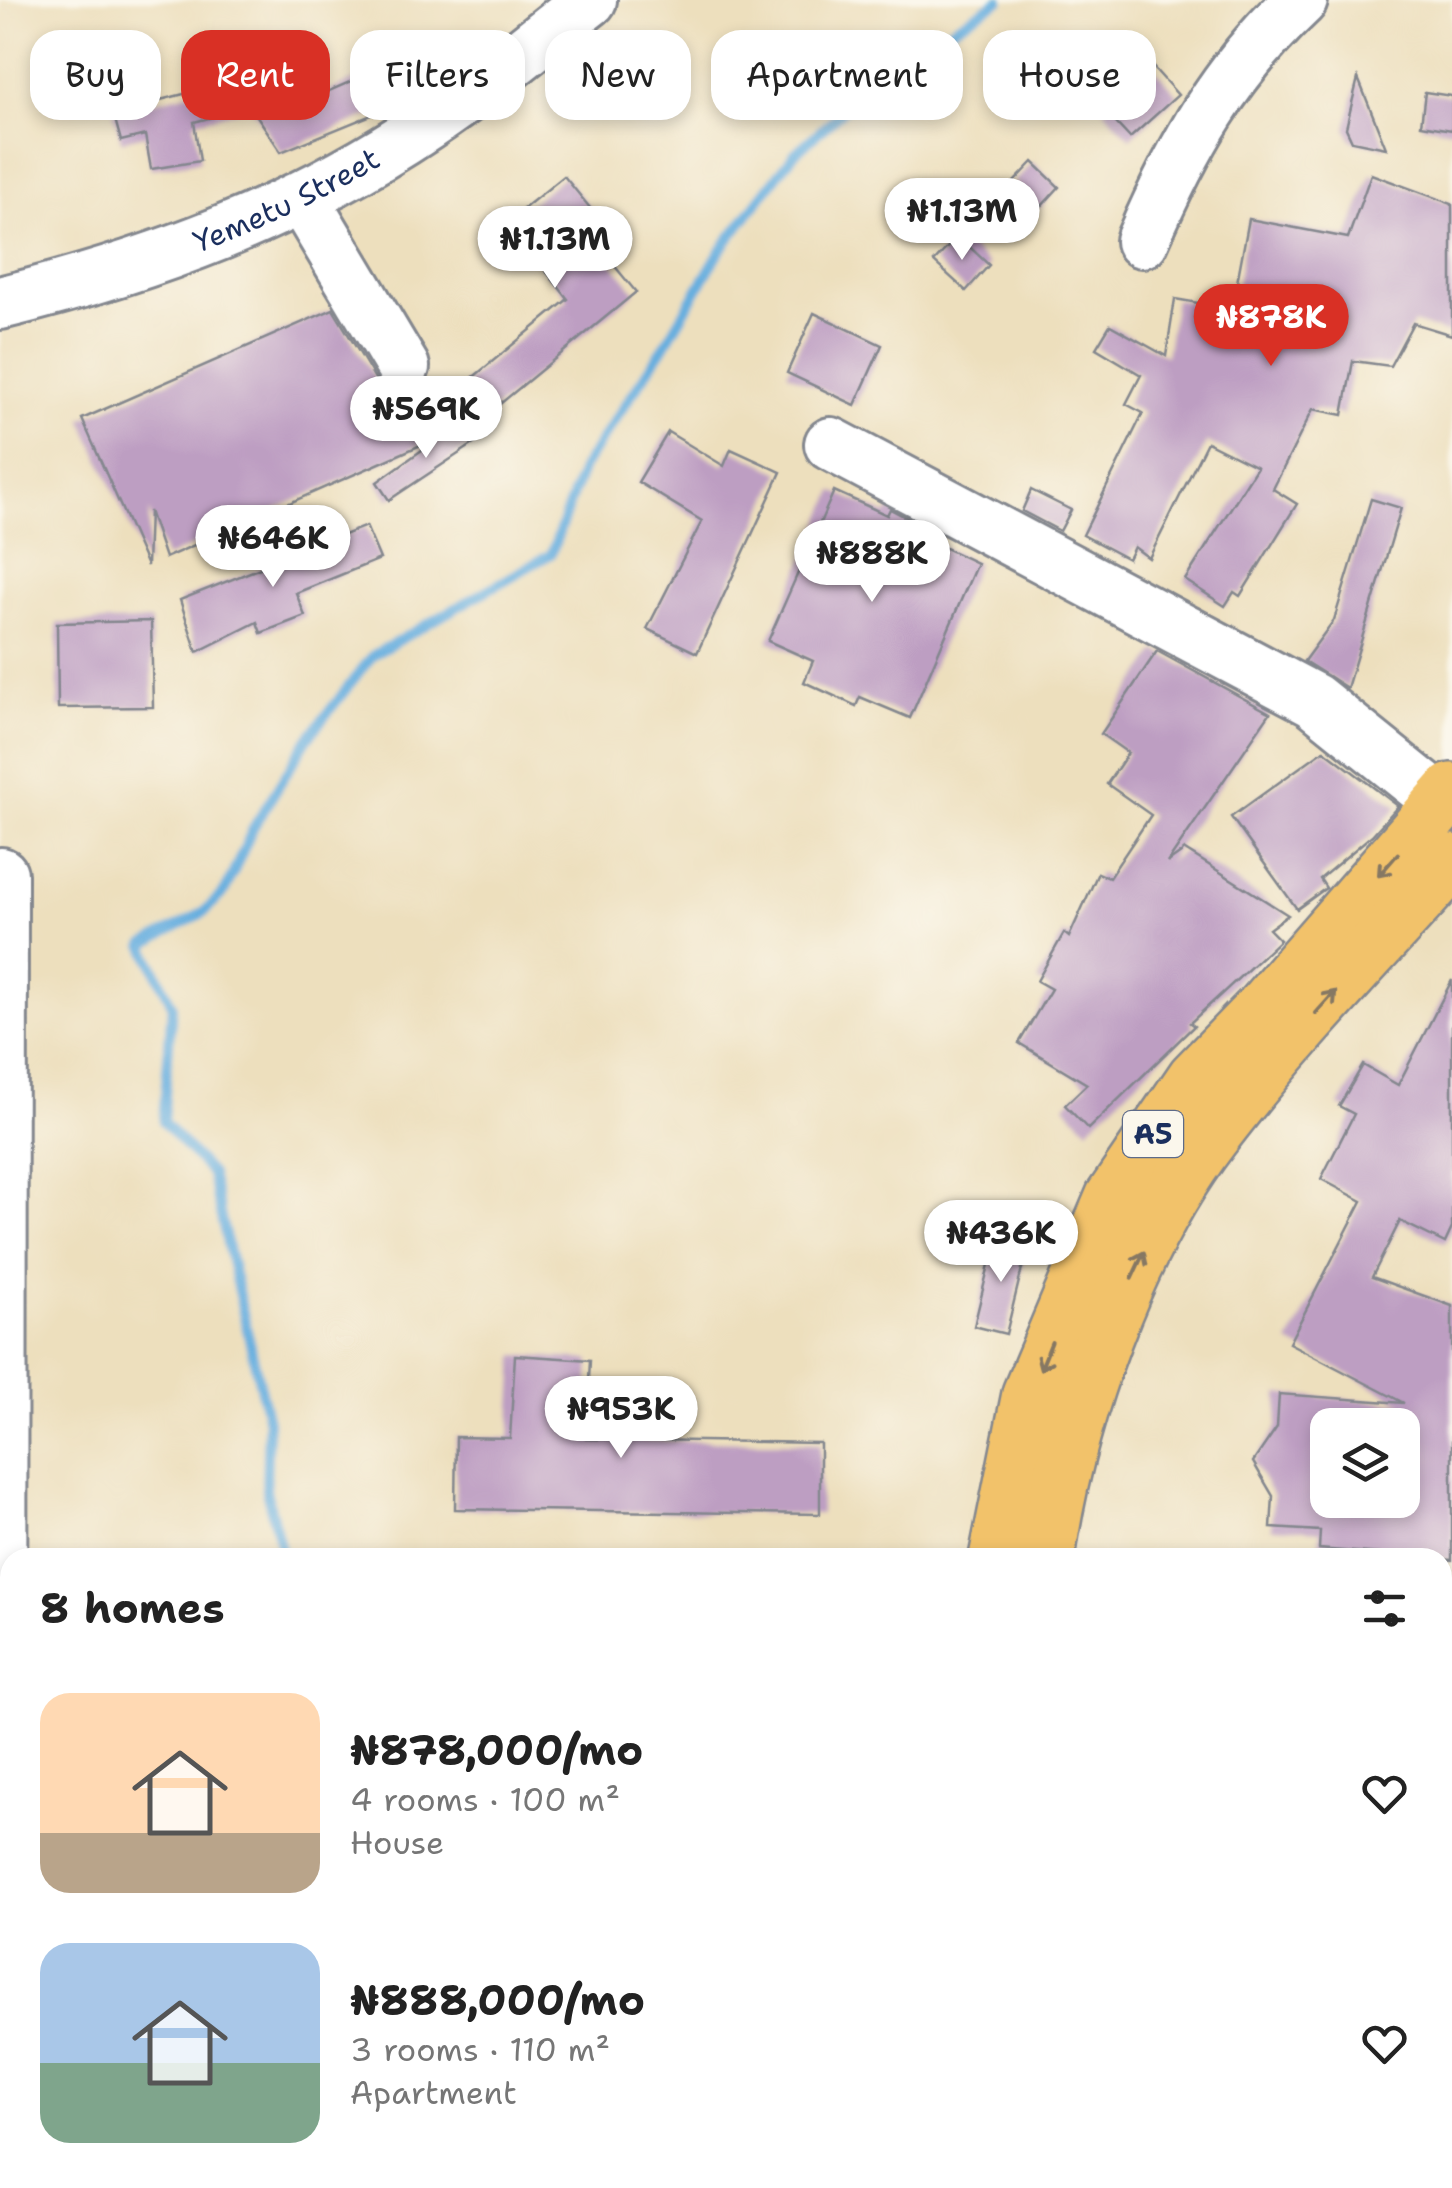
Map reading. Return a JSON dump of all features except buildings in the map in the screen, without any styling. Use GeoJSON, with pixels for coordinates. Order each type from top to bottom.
{"type":"FeatureCollection","features":[{"type":"Feature","properties":{"kind":"highway","name":"A5"},"geometry":{"type":"LineString","coordinates":[[999,1548],[1030,1394],[1113,1198],[1195,1078],[1262,1009],[1447,797]]}},
{"type":"Feature","properties":{"kind":"highway","name":"A5"},"geometry":{"type":"LineString","coordinates":[[1050,1548],[1082,1407],[1138,1263],[1166,1209],[1210,1138],[1452,862]]}},
{"type":"Feature","properties":{"kind":"street","name":"Yemetu Street"},"geometry":{"type":"LineString","coordinates":[[0,303],[101,278],[201,244],[302,198],[425,126],[590,0]]}},
{"type":"Feature","properties":{"kind":"street"},"geometry":{"type":"LineString","coordinates":[[1142,241],[1172,174],[1214,97],[1254,45],[1302,0]]}},
{"type":"Feature","properties":{"kind":"street"},"geometry":{"type":"LineString","coordinates":[[302,198],[403,367]]}},
{"type":"Feature","properties":{"kind":"street"},"geometry":{"type":"LineString","coordinates":[[831,444],[1314,700],[1447,797]]}},
{"type":"Feature","properties":{"kind":"street"},"geometry":{"type":"LineString","coordinates":[[1,874],[1,1548]]}},
{"type":"Feature","properties":{"kind":"street"},"geometry":{"type":"LineString","coordinates":[[0,1862],[0,1900]]}},
{"type":"Feature","properties":{"kind":"waterway"},"geometry":{"type":"LineString","coordinates":[[281,1548],[266,1490],[268,1421],[211,1174],[163,1122],[172,1005],[144,945],[204,912],[225,891],[254,826],[308,738],[373,655],[551,554],[583,467],[662,350],[720,251],[794,154],[902,58],[1000,0]]}}]}
